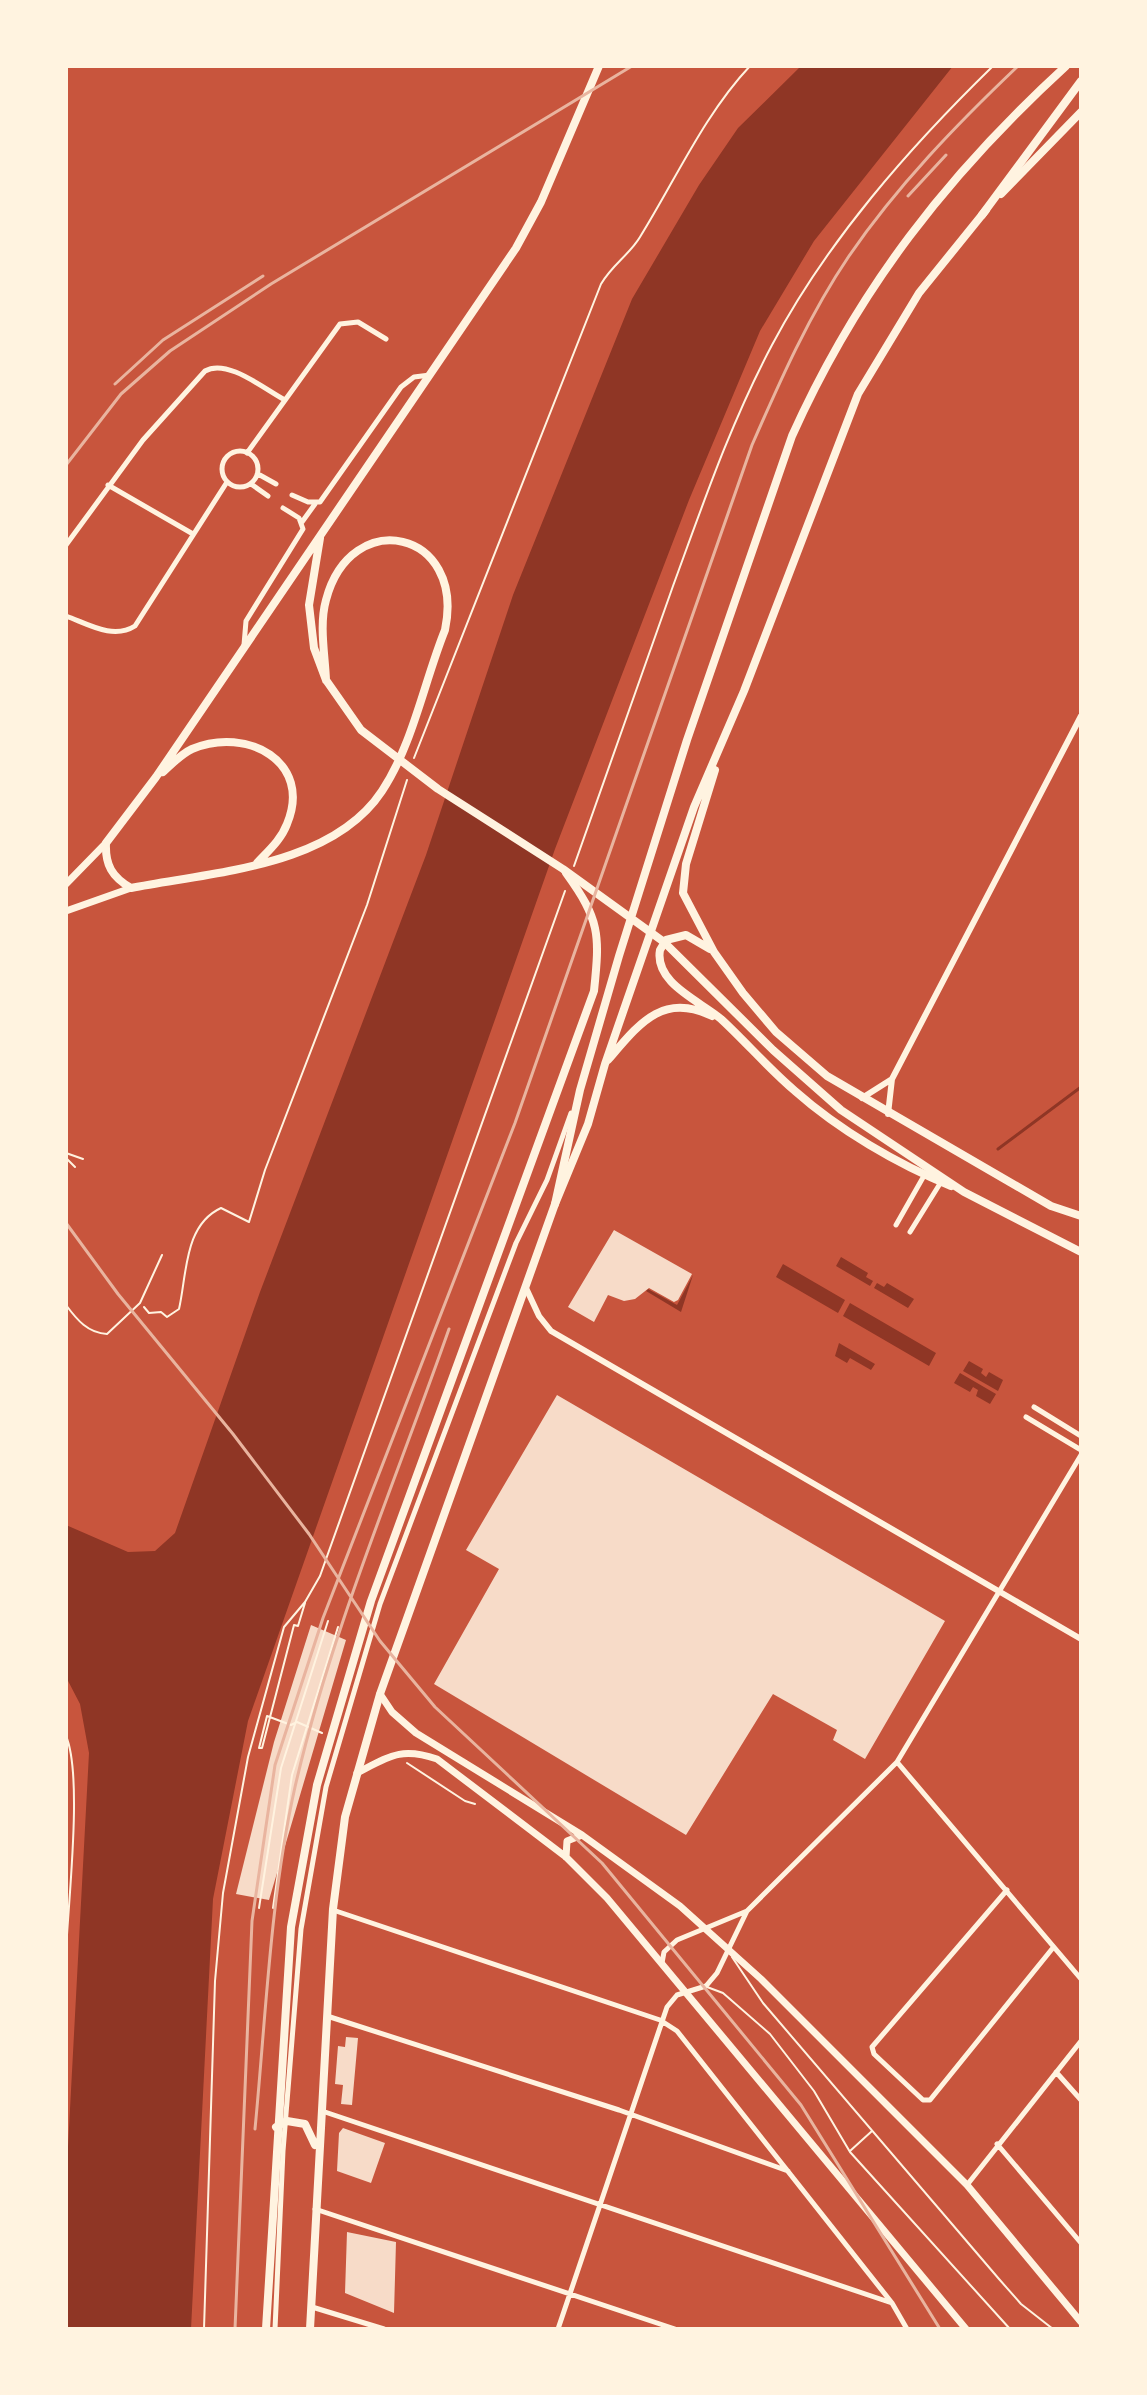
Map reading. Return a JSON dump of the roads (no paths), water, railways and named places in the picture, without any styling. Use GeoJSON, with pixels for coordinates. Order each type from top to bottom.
{"type":"FeatureCollection","features":[{"type":"Feature","properties":{"kind":"highway"},"geometry":{"type":"LineString","coordinates":[[326,680],[323,625],[333,580],[341,565],[368,544],[390,540],[419,548],[439,567],[445,580],[448,614],[406,739],[384,788],[372,805],[332,838],[287,856],[131,888],[110,870],[106,843],[156,777],[431,375],[523,234],[599,66]]}},
{"type":"Feature","properties":{"kind":"highway"},"geometry":{"type":"LineString","coordinates":[[555,1204],[580,1090],[714,658],[770,508],[792,436],[822,370],[854,312],[910,231],[989,142],[1066,66]]}},
{"type":"Feature","properties":{"kind":"highway"},"geometry":{"type":"LineString","coordinates":[[310,2329],[317,2154],[333,1909],[355,1774],[380,1694],[555,1204],[588,1124],[605,1064],[694,807],[858,394],[919,293],[982,215],[1081,81]]}},
{"type":"Feature","properties":{"kind":"highway"},"geometry":{"type":"LineString","coordinates":[[982,215],[1081,112]]}},
{"type":"Feature","properties":{"kind":"highway"},"geometry":{"type":"LineString","coordinates":[[321,533],[309,605],[314,648],[326,680],[361,730],[390,755],[563,869],[664,942],[782,1059],[841,1110],[895,1142],[964,1192]]}},
{"type":"Feature","properties":{"kind":"highway"},"geometry":{"type":"LineString","coordinates":[[725,735],[682,884],[685,902],[714,952],[776,1032],[802,1057],[888,1114],[1051,1206],[1081,1216]]}},
{"type":"Feature","properties":{"kind":"highway"},"geometry":{"type":"LineString","coordinates":[[156,777],[189,750],[212,743],[244,741],[259,746],[284,771],[293,796],[286,826],[274,846],[256,863]]}},
{"type":"Feature","properties":{"kind":"highway"},"geometry":{"type":"LineString","coordinates":[[266,2329],[276,2127],[291,1927],[317,1785],[332,1723],[371,1601],[594,991],[598,927],[586,901],[563,869]]}},
{"type":"Feature","properties":{"kind":"highway"},"geometry":{"type":"LineString","coordinates":[[714,952],[694,937],[680,935],[666,940],[658,957],[663,972],[672,983],[722,1021],[796,1092],[836,1123],[941,1182],[1081,1252]]}},
{"type":"Feature","properties":{"kind":"highway"},"geometry":{"type":"LineString","coordinates":[[605,1064],[639,1025],[665,1010],[684,1007],[722,1021]]}},
{"type":"Feature","properties":{"kind":"highway"},"geometry":{"type":"LineString","coordinates":[[276,2127],[287,2121],[305,2124],[312,2133],[317,2154]]}},
{"type":"Feature","properties":{"kind":"main road"},"geometry":{"type":"LineString","coordinates":[[66,884],[106,843]]}},
{"type":"Feature","properties":{"kind":"main road"},"geometry":{"type":"LineString","coordinates":[[66,911],[131,888]]}},
{"type":"Feature","properties":{"kind":"main road"},"geometry":{"type":"LineString","coordinates":[[380,1694],[392,1712],[416,1733],[635,1870],[727,1948],[967,2185],[1081,2322]]}},
{"type":"Feature","properties":{"kind":"main road"},"geometry":{"type":"LineString","coordinates":[[355,1774],[402,1752],[413,1751],[437,1759],[566,1857],[607,1898],[966,2329]]}},
{"type":"Feature","properties":{"kind":"main road"},"geometry":{"type":"LineString","coordinates":[[566,1857],[567,1841],[582,1835]]}},
{"type":"Feature","properties":{"kind":"street"},"geometry":{"type":"LineString","coordinates":[[247,453],[345,321],[358,322],[386,339]]}},
{"type":"Feature","properties":{"kind":"street"},"geometry":{"type":"LineString","coordinates":[[66,545],[155,425],[213,367],[226,369],[285,400]]}},
{"type":"Feature","properties":{"kind":"street"},"geometry":{"type":"LineString","coordinates":[[244,648],[246,621],[303,529],[302,522],[315,504],[327,495],[401,387],[414,377],[431,375]]}},
{"type":"Feature","properties":{"kind":"street"},"geometry":{"type":"LineString","coordinates":[[235,452],[247,453],[256,461],[258,474],[251,484],[239,488],[227,482],[222,471],[225,459],[235,452]]}},
{"type":"Feature","properties":{"kind":"street"},"geometry":{"type":"LineString","coordinates":[[258,474],[276,484]]}},
{"type":"Feature","properties":{"kind":"street"},"geometry":{"type":"LineString","coordinates":[[66,616],[110,632],[127,631],[135,626],[227,482]]}},
{"type":"Feature","properties":{"kind":"street"},"geometry":{"type":"LineString","coordinates":[[251,484],[268,496]]}},
{"type":"Feature","properties":{"kind":"street"},"geometry":{"type":"LineString","coordinates":[[108,485],[193,534]]}},
{"type":"Feature","properties":{"kind":"street"},"geometry":{"type":"LineString","coordinates":[[292,495],[315,504]]}},
{"type":"Feature","properties":{"kind":"street"},"geometry":{"type":"LineString","coordinates":[[283,508],[302,522]]}},
{"type":"Feature","properties":{"kind":"street"},"geometry":{"type":"LineString","coordinates":[[888,1114],[892,1079],[1081,716]]}},
{"type":"Feature","properties":{"kind":"street"},"geometry":{"type":"LineString","coordinates":[[862,1098],[892,1079]]}},
{"type":"Feature","properties":{"kind":"street"},"geometry":{"type":"LineString","coordinates":[[275,2329],[301,1929],[326,1787],[380,1604],[482,1330],[516,1243],[547,1180],[580,1090]]}},
{"type":"Feature","properties":{"kind":"street"},"geometry":{"type":"LineString","coordinates":[[896,1225],[925,1173]]}},
{"type":"Feature","properties":{"kind":"street"},"geometry":{"type":"LineString","coordinates":[[910,1232],[941,1182]]}},
{"type":"Feature","properties":{"kind":"street"},"geometry":{"type":"LineString","coordinates":[[526,1288],[539,1316],[551,1331],[1081,1639]]}},
{"type":"Feature","properties":{"kind":"street"},"geometry":{"type":"LineString","coordinates":[[1034,1407],[1081,1436]]}},
{"type":"Feature","properties":{"kind":"street"},"geometry":{"type":"LineString","coordinates":[[558,2329],[660,2020],[672,1999],[706,1986],[747,1911],[897,1762],[1081,1452],[1026,1417]]}},
{"type":"Feature","properties":{"kind":"street"},"geometry":{"type":"LineString","coordinates":[[897,1762],[1007,1890],[1052,1949],[1081,1979]]}},
{"type":"Feature","properties":{"kind":"street"},"geometry":{"type":"LineString","coordinates":[[1007,1890],[872,2047],[874,2054],[923,2100],[930,2100],[1052,1949]]}},
{"type":"Feature","properties":{"kind":"street"},"geometry":{"type":"LineString","coordinates":[[333,1909],[352,1919],[660,2020],[677,2031],[892,2303],[907,2329]]}},
{"type":"Feature","properties":{"kind":"street"},"geometry":{"type":"LineString","coordinates":[[661,1964],[669,1946],[747,1911]]}},
{"type":"Feature","properties":{"kind":"street"},"geometry":{"type":"LineString","coordinates":[[326,2015],[789,2171]]}},
{"type":"Feature","properties":{"kind":"street"},"geometry":{"type":"LineString","coordinates":[[967,2185],[1081,2041]]}},
{"type":"Feature","properties":{"kind":"street"},"geometry":{"type":"LineString","coordinates":[[1056,2072],[1081,2100]]}},
{"type":"Feature","properties":{"kind":"street"},"geometry":{"type":"LineString","coordinates":[[321,2111],[892,2303]]}},
{"type":"Feature","properties":{"kind":"street"},"geometry":{"type":"LineString","coordinates":[[997,2144],[1081,2243]]}},
{"type":"Feature","properties":{"kind":"street"},"geometry":{"type":"LineString","coordinates":[[314,2209],[675,2329]]}},
{"type":"Feature","properties":{"kind":"street"},"geometry":{"type":"LineString","coordinates":[[311,2306],[384,2329]]}},
{"type":"Feature","properties":{"kind":"lane"},"geometry":{"type":"LineString","coordinates":[[66,1156],[83,1159]]}},
{"type":"Feature","properties":{"kind":"lane"},"geometry":{"type":"LineString","coordinates":[[66,1156],[75,1167]]}},
{"type":"Feature","properties":{"kind":"lane"},"geometry":{"type":"LineString","coordinates":[[66,1305],[86,1327],[96,1334],[107,1334],[140,1303],[162,1255]]}},
{"type":"Feature","properties":{"kind":"lane"},"geometry":{"type":"LineString","coordinates":[[727,1948],[763,2003],[1006,2287],[1053,2329]]}},
{"type":"Feature","properties":{"kind":"lane"},"geometry":{"type":"LineString","coordinates":[[706,1986],[723,1993],[770,2034],[814,2091],[850,2152],[1010,2329]]}},
{"type":"Feature","properties":{"kind":"lane"},"geometry":{"type":"LineString","coordinates":[[850,2152],[873,2130]]}},
{"type":"Feature","properties":{"kind":"waterway"},"geometry":{"type":"LineString","coordinates":[[998,1149],[1081,1087]]}},
{"type":"Feature","properties":{"kind":"railway"},"geometry":{"type":"LineString","coordinates":[[66,465],[121,394],[170,351],[271,284],[632,66]]}},
{"type":"Feature","properties":{"kind":"railway"},"geometry":{"type":"LineString","coordinates":[[235,2329],[252,1921],[275,1765],[323,1618],[515,1123],[752,445],[773,397],[821,301],[868,230],[929,156],[1018,66]]}},
{"type":"Feature","properties":{"kind":"railway"},"geometry":{"type":"LineString","coordinates":[[908,196],[946,155]]}},
{"type":"Feature","properties":{"kind":"railway"},"geometry":{"type":"LineString","coordinates":[[115,384],[163,340],[263,276]]}},
{"type":"Feature","properties":{"kind":"railway"},"geometry":{"type":"LineString","coordinates":[[66,1223],[118,1294],[233,1434],[309,1534],[380,1641],[435,1707],[602,1863],[801,2105],[940,2329]]}},
{"type":"Feature","properties":{"kind":"railway"},"geometry":{"type":"LineString","coordinates":[[255,2129],[274,1915],[295,1787],[346,1613],[449,1329]]}}]}
